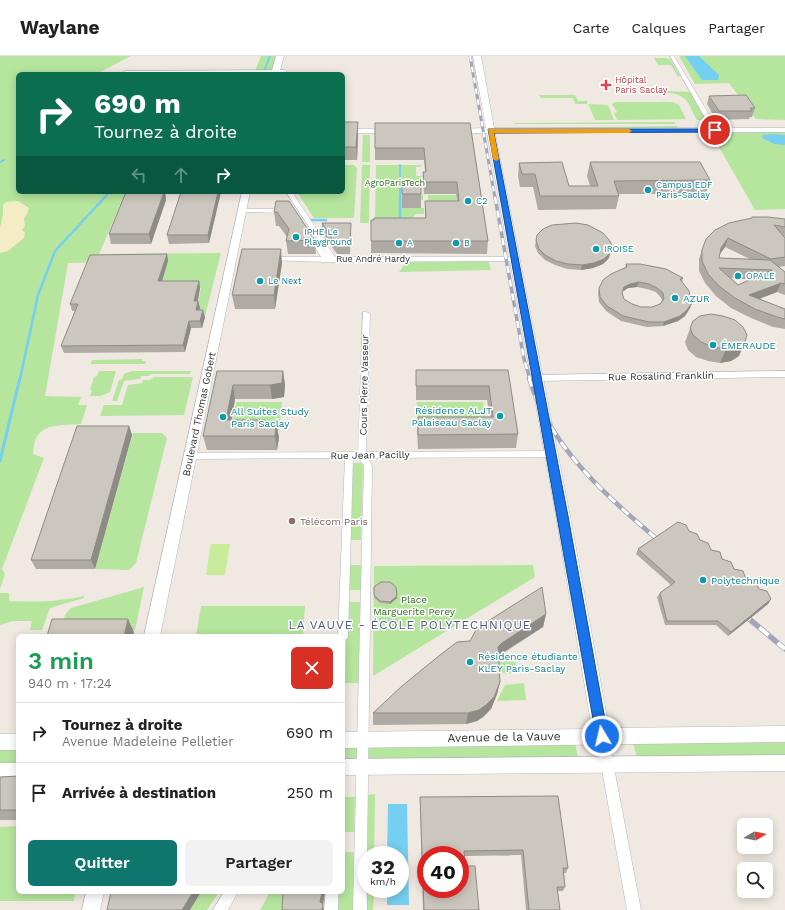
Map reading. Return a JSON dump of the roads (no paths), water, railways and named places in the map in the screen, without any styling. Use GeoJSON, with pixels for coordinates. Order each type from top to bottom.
{"type":"FeatureCollection","features":[{"type":"Feature","properties":{"kind":"street"},"geometry":{"type":"LineString","coordinates":[[272,72],[280,56]]}},
{"type":"Feature","properties":{"kind":"street"},"geometry":{"type":"LineString","coordinates":[[477,56],[634,910]]}},
{"type":"Feature","properties":{"kind":"street"},"geometry":{"type":"LineString","coordinates":[[672,56],[713,127]]}},
{"type":"Feature","properties":{"kind":"street"},"geometry":{"type":"LineString","coordinates":[[259,72],[284,72]]}},
{"type":"Feature","properties":{"kind":"street"},"geometry":{"type":"LineString","coordinates":[[449,131],[500,132],[785,124]]}},
{"type":"Feature","properties":{"kind":"street"},"geometry":{"type":"LineString","coordinates":[[713,127],[785,130]]}},
{"type":"Feature","properties":{"kind":"street"},"geometry":{"type":"LineString","coordinates":[[345,131],[403,131]]}},
{"type":"Feature","properties":{"kind":"street","name":"Boulevard Thomas Gobert"},"geometry":{"type":"LineString","coordinates":[[152,634],[189,456],[237,259],[242,211],[246,194]]}},
{"type":"Feature","properties":{"kind":"street"},"geometry":{"type":"LineString","coordinates":[[291,194],[330,260]]}},
{"type":"Feature","properties":{"kind":"street"},"geometry":{"type":"LineString","coordinates":[[242,211],[294,211],[330,260]]}},
{"type":"Feature","properties":{"kind":"street","name":"Rue André Hardy"},"geometry":{"type":"LineString","coordinates":[[265,259],[514,259]]}},
{"type":"Feature","properties":{"kind":"street","name":"Cours Pierre Vasseur"},"geometry":{"type":"LineString","coordinates":[[362,739],[368,466],[362,455],[366,314]]}},
{"type":"Feature","properties":{"kind":"street","name":"Rue Rosalind Franklin"},"geometry":{"type":"LineString","coordinates":[[536,378],[785,374]]}},
{"type":"Feature","properties":{"kind":"street","name":"Rue Jean Pacilly"},"geometry":{"type":"LineString","coordinates":[[189,456],[551,454]]}},
{"type":"Feature","properties":{"kind":"street"},"geometry":{"type":"LineString","coordinates":[[342,634],[349,455]]}},
{"type":"Feature","properties":{"kind":"street","name":"Avenue de la Vauve"},"geometry":{"type":"LineString","coordinates":[[345,740],[785,734]]}},
{"type":"Feature","properties":{"kind":"street"},"geometry":{"type":"LineString","coordinates":[[360,910],[362,739]]}},
{"type":"Feature","properties":{"kind":"street"},"geometry":{"type":"LineString","coordinates":[[0,742],[16,742]]}},
{"type":"Feature","properties":{"kind":"street"},"geometry":{"type":"LineString","coordinates":[[345,767],[785,763]]}},
{"type":"Feature","properties":{"kind":"street"},"geometry":{"type":"LineString","coordinates":[[0,771],[16,771]]}},
{"type":"Feature","properties":{"kind":"street"},"geometry":{"type":"LineString","coordinates":[[91,910],[95,894]]}},
{"type":"Feature","properties":{"kind":"street"},"geometry":{"type":"LineString","coordinates":[[220,910],[231,894]]}},
{"type":"Feature","properties":{"kind":"street"},"geometry":{"type":"LineString","coordinates":[[331,910],[332,894]]}},
{"type":"Feature","properties":{"kind":"water"},"geometry":{"type":"Polygon","coordinates":[[[685,56],[699,56],[719,75],[718,80],[702,80],[685,56]]]}},
{"type":"Feature","properties":{"kind":"water"},"geometry":{"type":"Polygon","coordinates":[[[763,135],[785,135],[785,145],[774,144],[762,138],[763,135]]]}},
{"type":"Feature","properties":{"kind":"water"},"geometry":{"type":"Polygon","coordinates":[[[388,804],[407,804],[408,846],[387,846],[388,804]]]}},
{"type":"Feature","properties":{"kind":"water"},"geometry":{"type":"Polygon","coordinates":[[[387,898],[409,898],[409,905],[387,905],[387,898]]]}},
{"type":"Feature","properties":{"kind":"waterway"},"geometry":{"type":"LineString","coordinates":[[264,72],[270,56]]}},
{"type":"Feature","properties":{"kind":"waterway"},"geometry":{"type":"LineString","coordinates":[[0,162],[4,160]]}},
{"type":"Feature","properties":{"kind":"waterway"},"geometry":{"type":"LineString","coordinates":[[400,165],[400,220]]}},
{"type":"Feature","properties":{"kind":"waterway"},"geometry":{"type":"LineString","coordinates":[[104,198],[107,194]]}},
{"type":"Feature","properties":{"kind":"waterway"},"geometry":{"type":"LineString","coordinates":[[20,379],[38,295],[55,251],[105,197]]}},
{"type":"Feature","properties":{"kind":"waterway"},"geometry":{"type":"LineString","coordinates":[[308,220],[326,220]]}},
{"type":"Feature","properties":{"kind":"waterway"},"geometry":{"type":"LineString","coordinates":[[0,461],[20,378]]}},
{"type":"Feature","properties":{"kind":"railway"},"geometry":{"type":"LineString","coordinates":[[470,56],[495,198]]}},
{"type":"Feature","properties":{"kind":"railway"},"geometry":{"type":"LineString","coordinates":[[495,197],[524,359],[530,379]]}},
{"type":"Feature","properties":{"kind":"railway"},"geometry":{"type":"LineString","coordinates":[[529,378],[539,404],[551,428],[567,450],[603,491],[664,545]]}},
{"type":"Feature","properties":{"kind":"railway"},"geometry":{"type":"LineString","coordinates":[[741,612],[785,649]]}},
{"type":"Feature","properties":{"kind":"place","name":"Hôpital Paris Saclay"},"geometry":{"type":"Point","coordinates":[606,85]}},
{"type":"Feature","properties":{"kind":"place","name":"Campus EDF Paris-Saclay"},"geometry":{"type":"Point","coordinates":[648,190]}},
{"type":"Feature","properties":{"kind":"place","name":"C2"},"geometry":{"type":"Point","coordinates":[468,201]}},
{"type":"Feature","properties":{"kind":"place","name":"IPHE Le Playground"},"geometry":{"type":"Point","coordinates":[296,237]}},
{"type":"Feature","properties":{"kind":"place","name":"A"},"geometry":{"type":"Point","coordinates":[399,243]}},
{"type":"Feature","properties":{"kind":"place","name":"B"},"geometry":{"type":"Point","coordinates":[456,243]}},
{"type":"Feature","properties":{"kind":"place","name":"IROISE"},"geometry":{"type":"Point","coordinates":[596,249]}},
{"type":"Feature","properties":{"kind":"place","name":"OPALE"},"geometry":{"type":"Point","coordinates":[738,276]}},
{"type":"Feature","properties":{"kind":"place","name":"Le Next"},"geometry":{"type":"Point","coordinates":[260,281]}},
{"type":"Feature","properties":{"kind":"place","name":"AZUR"},"geometry":{"type":"Point","coordinates":[675,298]}},
{"type":"Feature","properties":{"kind":"place","name":"ÉMERAUDE"},"geometry":{"type":"Point","coordinates":[713,345]}},
{"type":"Feature","properties":{"kind":"place","name":"Résidence ALJT Palaiseau Saclay"},"geometry":{"type":"Point","coordinates":[500,416]}},
{"type":"Feature","properties":{"kind":"place","name":"All Suites Study Paris Saclay"},"geometry":{"type":"Point","coordinates":[223,417]}},
{"type":"Feature","properties":{"kind":"place","name":"Télécom Paris"},"geometry":{"type":"Point","coordinates":[292,521]}},
{"type":"Feature","properties":{"kind":"place","name":"Polytechnique"},"geometry":{"type":"Point","coordinates":[703,580]}},
{"type":"Feature","properties":{"kind":"place","name":"Résidence étudiante KLEY Paris-Saclay"},"geometry":{"type":"Point","coordinates":[470,662]}},
{"type":"Feature","properties":{"kind":"district","name":"LA VAUVE - ÉCOLE POLYTECHNIQUE"},"geometry":{"type":"Point","coordinates":[410,625]}},
{"type":"Feature","properties":{"kind":"park label","name":"AgroParisTech"},"geometry":{"type":"Point","coordinates":[395,183]}},
{"type":"Feature","properties":{"kind":"park label","name":"Place Marguerite Perey"},"geometry":{"type":"Point","coordinates":[414,604]}}]}
